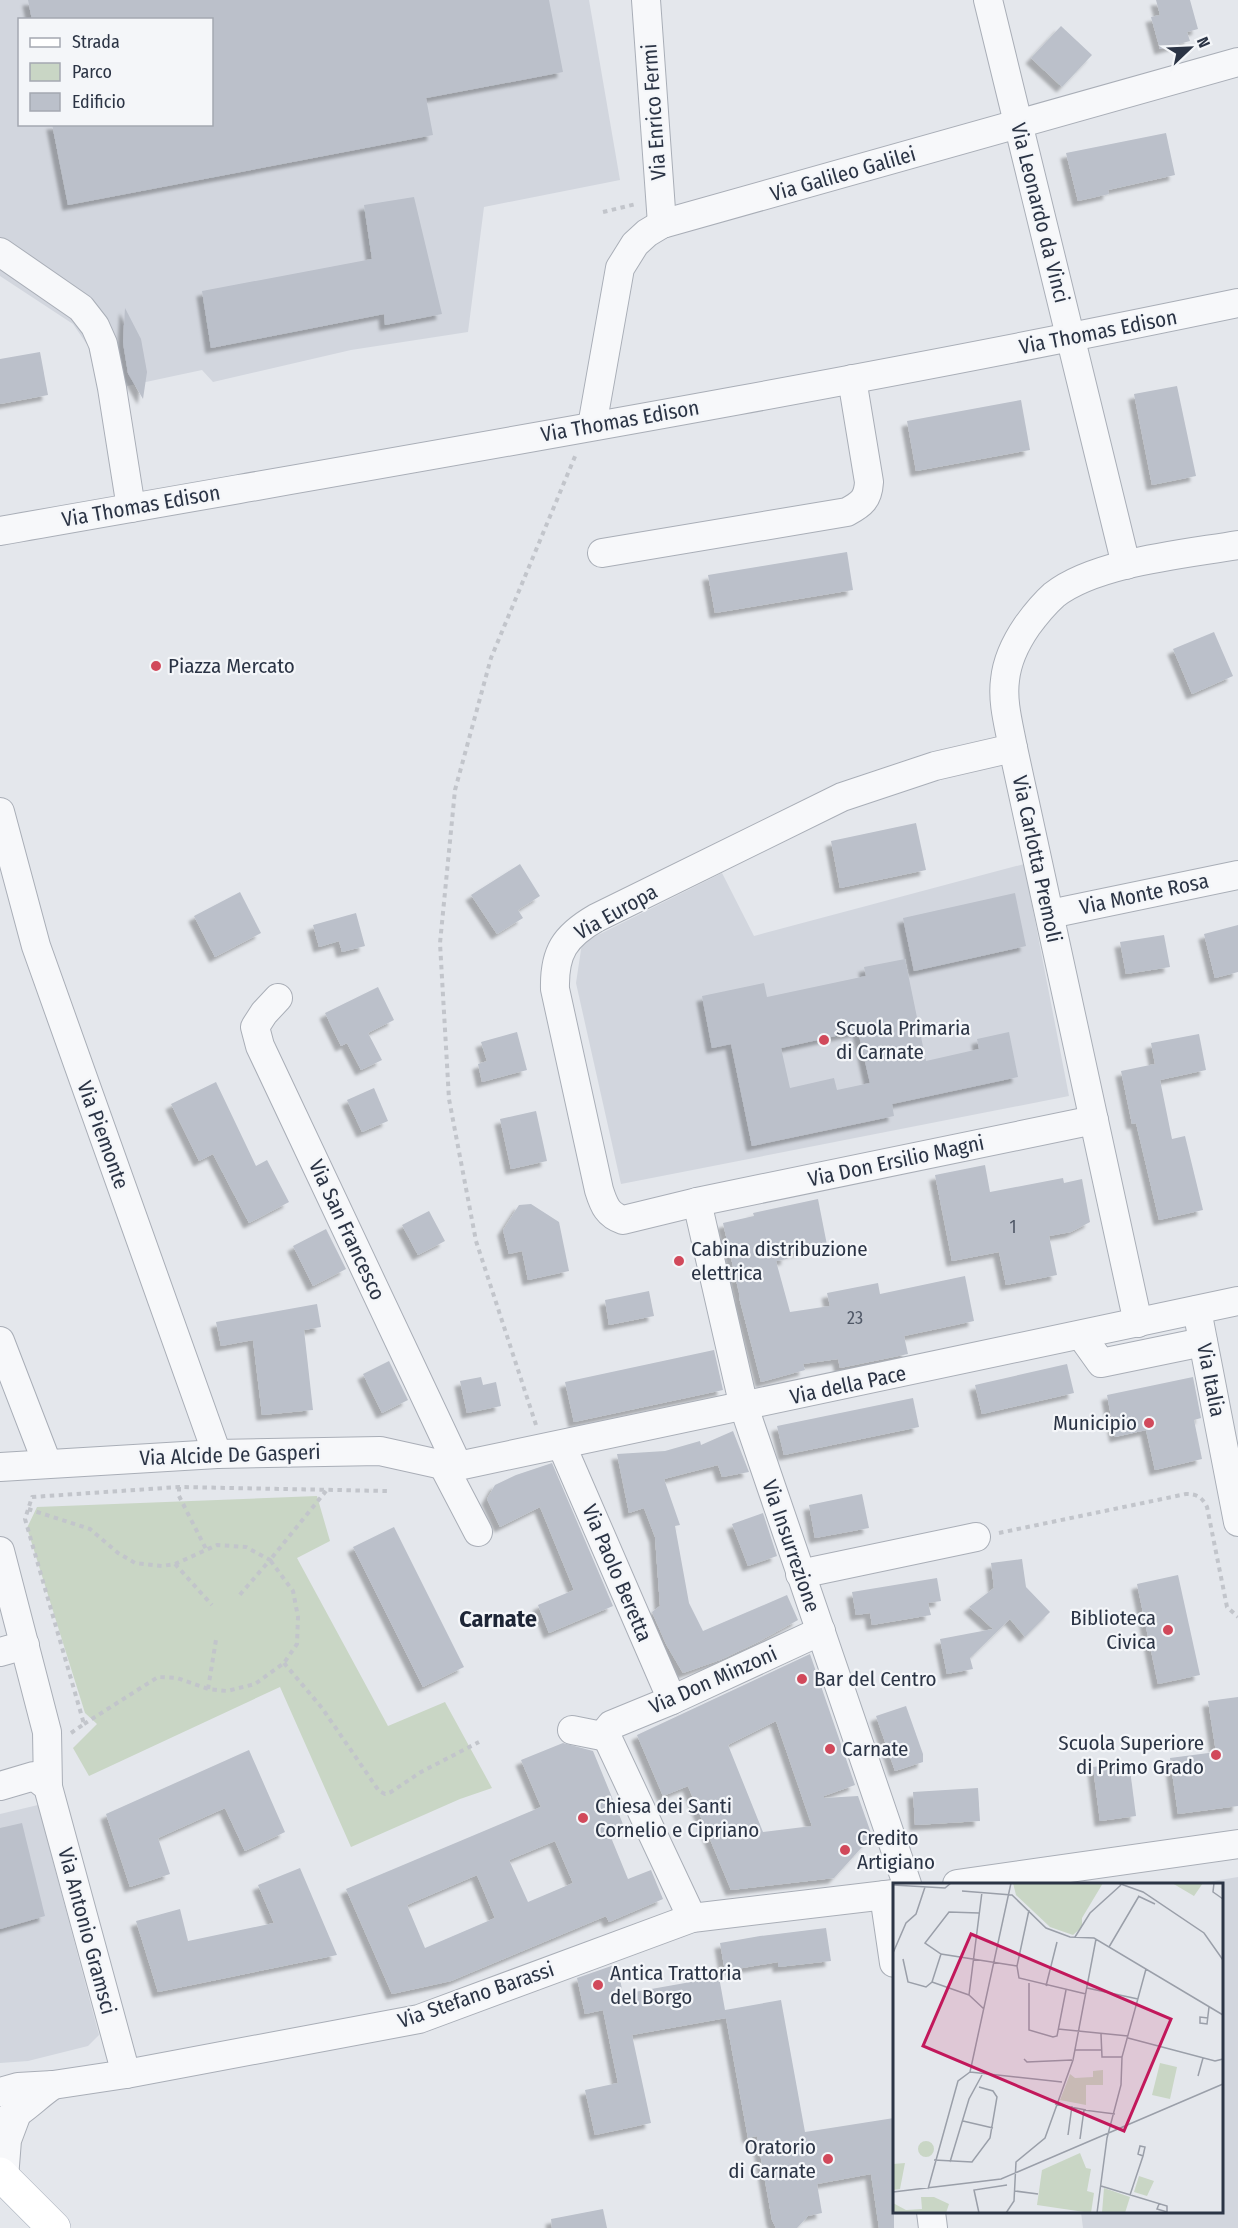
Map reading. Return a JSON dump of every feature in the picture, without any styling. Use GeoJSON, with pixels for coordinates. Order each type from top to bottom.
{"type":"FeatureCollection","features":[{"type":"Feature","properties":{"kind":"main road"},"geometry":{"type":"LineString","coordinates":[[2,2176],[54,2228]]}},
{"type":"Feature","properties":{"kind":"street","name":"Via Enrico Fermi"},"geometry":{"type":"LineString","coordinates":[[646,0],[662,224]]}},
{"type":"Feature","properties":{"kind":"street","name":"Via Leonardo da Vinci"},"geometry":{"type":"LineString","coordinates":[[988,0],[1126,565]]}},
{"type":"Feature","properties":{"kind":"street","name":"Via Galileo Galilei"},"geometry":{"type":"LineString","coordinates":[[592,426],[620,268],[635,244],[647,232],[662,224],[1238,62]]}},
{"type":"Feature","properties":{"kind":"street"},"geometry":{"type":"LineString","coordinates":[[0,252],[81,308],[95,326],[103,344],[110,377],[131,508]]}},
{"type":"Feature","properties":{"kind":"street","name":"Via Thomas Edison"},"geometry":{"type":"LineString","coordinates":[[0,531],[1071,339],[1238,303]]}},
{"type":"Feature","properties":{"kind":"street"},"geometry":{"type":"LineString","coordinates":[[602,553],[847,512],[862,504],[868,494],[869,482],[852,379]]}},
{"type":"Feature","properties":{"kind":"street","name":"Via Carlotta Premoli"},"geometry":{"type":"LineString","coordinates":[[1138,1323],[1013,748],[1006,713],[1004,682],[1009,658],[1021,634],[1037,612],[1055,595],[1076,582],[1126,565],[1238,545]]}},
{"type":"Feature","properties":{"kind":"street","name":"Via Europa"},"geometry":{"type":"LineString","coordinates":[[697,1202],[623,1220],[612,1216],[602,1202],[555,989],[555,975],[564,944],[570,935],[596,918],[842,797],[934,766],[1013,748]]}},
{"type":"Feature","properties":{"kind":"street","name":"Via Piemonte"},"geometry":{"type":"LineString","coordinates":[[0,812],[36,946],[217,1454]]}},
{"type":"Feature","properties":{"kind":"street","name":"Via Monte Rosa"},"geometry":{"type":"LineString","coordinates":[[1050,914],[1238,874]]}},
{"type":"Feature","properties":{"kind":"street","name":"Via San Francesco"},"geometry":{"type":"LineString","coordinates":[[278,998],[255,1027],[260,1046],[450,1466]]}},
{"type":"Feature","properties":{"kind":"street","name":"Via Don Ersilio Magni"},"geometry":{"type":"LineString","coordinates":[[697,1202],[1094,1120]]}},
{"type":"Feature","properties":{"kind":"street","name":"Via Insurrezione"},"geometry":{"type":"LineString","coordinates":[[697,1202],[744,1407],[820,1631],[893,1884]]}},
{"type":"Feature","properties":{"kind":"street","name":"Via della Pace"},"geometry":{"type":"LineString","coordinates":[[450,1466],[553,1447],[1238,1301]]}},
{"type":"Feature","properties":{"kind":"street","name":"Via Italia"},"geometry":{"type":"LineString","coordinates":[[1197,1310],[1238,1522]]}},
{"type":"Feature","properties":{"kind":"street"},"geometry":{"type":"LineString","coordinates":[[1081,1335],[1101,1363],[1203,1342]]}},
{"type":"Feature","properties":{"kind":"street"},"geometry":{"type":"LineString","coordinates":[[0,1341],[47,1463]]}},
{"type":"Feature","properties":{"kind":"street","name":"Via Paolo Beretta"},"geometry":{"type":"LineString","coordinates":[[553,1447],[672,1700]]}},
{"type":"Feature","properties":{"kind":"street","name":"Via Alcide De Gasperi"},"geometry":{"type":"LineString","coordinates":[[0,1467],[217,1454],[380,1451],[450,1466]]}},
{"type":"Feature","properties":{"kind":"street"},"geometry":{"type":"LineString","coordinates":[[450,1466],[478,1532]]}},
{"type":"Feature","properties":{"kind":"street"},"geometry":{"type":"LineString","coordinates":[[800,1574],[976,1537]]}},
{"type":"Feature","properties":{"kind":"street","name":"Via Antonio Gramsci"},"geometry":{"type":"LineString","coordinates":[[0,1551],[12,1648],[47,1732],[48,1787],[126,2074]]}},
{"type":"Feature","properties":{"kind":"street","name":"Via Don Minzoni"},"geometry":{"type":"LineString","coordinates":[[607,1734],[611,1725],[672,1700],[820,1631]]}},
{"type":"Feature","properties":{"kind":"street"},"geometry":{"type":"LineString","coordinates":[[572,1730],[607,1734],[692,1918]]}},
{"type":"Feature","properties":{"kind":"street"},"geometry":{"type":"LineString","coordinates":[[0,1786],[34,1776],[48,1787]]}},
{"type":"Feature","properties":{"kind":"street"},"geometry":{"type":"LineString","coordinates":[[964,1883],[1238,1844]]}},
{"type":"Feature","properties":{"kind":"street","name":"Via Stefano Barassi"},"geometry":{"type":"LineString","coordinates":[[0,2092],[18,2087],[53,2085],[126,2074],[419,2019],[692,1918],[893,1891]]}},
{"type":"Feature","properties":{"kind":"street","name":"Via Stefano Barassi"},"geometry":{"type":"LineString","coordinates":[[2,2176],[8,2140],[8,2119],[53,2085]]}},
{"type":"Feature","properties":{"kind":"street"},"geometry":{"type":"LineString","coordinates":[[931,2213],[933,2228]]}},
{"type":"Feature","properties":{"kind":"path"},"geometry":{"type":"LineString","coordinates":[[603,212],[629,206]]}},
{"type":"Feature","properties":{"kind":"path"},"geometry":{"type":"LineString","coordinates":[[553,1447],[476,1241],[449,1099],[440,943],[455,790],[490,658],[576,452],[592,426]]}},
{"type":"Feature","properties":{"kind":"path"},"geometry":{"type":"LineString","coordinates":[[179,1488],[179,1496],[206,1550]]}},
{"type":"Feature","properties":{"kind":"path"},"geometry":{"type":"LineString","coordinates":[[84,1724],[25,1519],[32,1497],[179,1488],[388,1491]]}},
{"type":"Feature","properties":{"kind":"path"},"geometry":{"type":"LineString","coordinates":[[237,1598],[326,1491]]}},
{"type":"Feature","properties":{"kind":"path"},"geometry":{"type":"LineString","coordinates":[[976,1537],[1195,1494],[1203,1499],[1207,1507],[1227,1607],[1238,1617]]}},
{"type":"Feature","properties":{"kind":"path"},"geometry":{"type":"LineString","coordinates":[[28,1509],[90,1529],[118,1553],[135,1563],[162,1566],[175,1564],[217,1545],[246,1547],[270,1560],[293,1591],[298,1617],[297,1644],[284,1663],[255,1684],[227,1690],[208,1689],[177,1678],[158,1677],[68,1736]]}},
{"type":"Feature","properties":{"kind":"path"},"geometry":{"type":"LineString","coordinates":[[175,1564],[212,1605]]}},
{"type":"Feature","properties":{"kind":"path"},"geometry":{"type":"LineString","coordinates":[[208,1689],[216,1640]]}},
{"type":"Feature","properties":{"kind":"path"},"geometry":{"type":"LineString","coordinates":[[284,1663],[322,1708],[379,1791],[385,1794],[421,1772],[479,1742]]}},
{"type":"Feature","properties":{"kind":"shaded area"},"geometry":{"type":"Polygon","coordinates":[[[0,0],[589,0],[620,180],[484,207],[468,332],[351,350],[213,382],[202,370],[99,392],[88,346],[73,324],[0,276],[0,0]]]}},
{"type":"Feature","properties":{"kind":"shaded area","name":"Scuola Primaria di Carnate"},"geometry":{"type":"Polygon","coordinates":[[[1024,864],[1069,1096],[621,1184],[576,983],[582,943],[722,873],[754,936],[1024,864]]]}},
{"type":"Feature","properties":{"kind":"shaded area"},"geometry":{"type":"Polygon","coordinates":[[[38,1805],[99,2035],[88,2046],[28,2061],[0,2063],[0,1814],[38,1805]]]}},
{"type":"Feature","properties":{"kind":"shaded area"},"geometry":{"type":"Polygon","coordinates":[[[1238,1877],[1238,2228],[1083,2228],[1081,2213],[1223,2213],[1223,1883],[1201,1883],[1238,1877]]]}},
{"type":"Feature","properties":{"kind":"green space"},"geometry":{"type":"Polygon","coordinates":[[[317,1496],[330,1541],[297,1558],[388,1726],[445,1702],[492,1788],[460,1799],[351,1847],[280,1687],[89,1776],[73,1748],[97,1724],[85,1713],[27,1528],[37,1507],[317,1496]]]}},
{"type":"Feature","properties":{"kind":"building"},"geometry":{"type":"Polygon","coordinates":[[[28,0],[549,0],[563,72],[426,98],[433,135],[68,205],[52,126],[213,126],[213,18],[32,18],[28,0]]]}},
{"type":"Feature","properties":{"kind":"building"},"geometry":{"type":"Polygon","coordinates":[[[1156,0],[1190,0],[1198,29],[1187,32],[1190,41],[1160,49],[1151,17],[1160,15],[1156,0]]]}},
{"type":"Feature","properties":{"kind":"building"},"geometry":{"type":"Polygon","coordinates":[[[1061,26],[1092,55],[1062,87],[1031,58],[1061,26]]]}},
{"type":"Feature","properties":{"kind":"building"},"geometry":{"type":"Polygon","coordinates":[[[1166,133],[1175,175],[1108,190],[1109,194],[1078,201],[1066,153],[1166,133]]]}},
{"type":"Feature","properties":{"kind":"building"},"geometry":{"type":"Polygon","coordinates":[[[414,197],[442,314],[385,325],[384,314],[211,348],[202,291],[372,259],[364,205],[414,197]]]}},
{"type":"Feature","properties":{"kind":"building"},"geometry":{"type":"Polygon","coordinates":[[[125,308],[141,339],[147,372],[143,399],[128,373],[123,342],[125,308]]]}},
{"type":"Feature","properties":{"kind":"building"},"geometry":{"type":"Polygon","coordinates":[[[40,352],[48,395],[0,404],[0,359],[40,352]]]}},
{"type":"Feature","properties":{"kind":"building"},"geometry":{"type":"Polygon","coordinates":[[[1177,386],[1196,476],[1152,485],[1134,394],[1177,386]]]}},
{"type":"Feature","properties":{"kind":"building"},"geometry":{"type":"Polygon","coordinates":[[[1021,400],[1030,450],[916,471],[907,421],[1021,400]]]}},
{"type":"Feature","properties":{"kind":"building"},"geometry":{"type":"Polygon","coordinates":[[[847,552],[853,590],[715,613],[708,575],[847,552]]]}},
{"type":"Feature","properties":{"kind":"building"},"geometry":{"type":"Polygon","coordinates":[[[1214,632],[1233,676],[1192,694],[1173,649],[1214,632]]]}},
{"type":"Feature","properties":{"kind":"building"},"geometry":{"type":"Polygon","coordinates":[[[916,823],[926,870],[840,888],[831,841],[916,823]]]}},
{"type":"Feature","properties":{"kind":"building"},"geometry":{"type":"Polygon","coordinates":[[[520,864],[540,896],[518,910],[523,918],[497,934],[471,895],[520,864]]]}},
{"type":"Feature","properties":{"kind":"building"},"geometry":{"type":"Polygon","coordinates":[[[240,892],[261,933],[215,957],[194,916],[240,892]]]}},
{"type":"Feature","properties":{"kind":"building"},"geometry":{"type":"Polygon","coordinates":[[[1015,893],[1026,946],[914,971],[903,918],[1015,893]]]}},
{"type":"Feature","properties":{"kind":"building"},"geometry":{"type":"Polygon","coordinates":[[[356,913],[365,946],[342,952],[339,941],[319,947],[313,925],[356,913]]]}},
{"type":"Feature","properties":{"kind":"building"},"geometry":{"type":"Polygon","coordinates":[[[1238,925],[1238,972],[1215,978],[1204,934],[1238,925]]]}},
{"type":"Feature","properties":{"kind":"building"},"geometry":{"type":"Polygon","coordinates":[[[1164,935],[1170,967],[1126,974],[1120,942],[1164,935]]]}},
{"type":"Feature","properties":{"kind":"building"},"geometry":{"type":"Polygon","coordinates":[[[905,959],[926,1061],[979,1049],[977,1039],[1009,1032],[1018,1077],[892,1104],[894,1116],[752,1146],[731,1044],[712,1048],[702,996],[764,983],[767,997],[866,976],[864,967],[905,959]],[[858,1031],[781,1048],[790,1088],[834,1078],[837,1090],[870,1083],[858,1031]]]}},
{"type":"Feature","properties":{"kind":"building"},"geometry":{"type":"Polygon","coordinates":[[[378,987],[394,1020],[368,1033],[382,1060],[361,1070],[347,1043],[341,1046],[325,1013],[378,987]]]}},
{"type":"Feature","properties":{"kind":"building"},"geometry":{"type":"Polygon","coordinates":[[[517,1032],[527,1070],[482,1082],[478,1064],[487,1061],[481,1042],[517,1032]]]}},
{"type":"Feature","properties":{"kind":"building"},"geometry":{"type":"Polygon","coordinates":[[[1199,1034],[1206,1070],[1160,1080],[1172,1139],[1185,1136],[1203,1210],[1159,1220],[1136,1123],[1132,1124],[1121,1071],[1155,1064],[1151,1043],[1199,1034]]]}},
{"type":"Feature","properties":{"kind":"building"},"geometry":{"type":"Polygon","coordinates":[[[216,1082],[256,1166],[267,1160],[289,1202],[249,1223],[213,1154],[199,1161],[171,1104],[216,1082]]]}},
{"type":"Feature","properties":{"kind":"building"},"geometry":{"type":"Polygon","coordinates":[[[374,1088],[388,1121],[362,1132],[347,1100],[374,1088]]]}},
{"type":"Feature","properties":{"kind":"building"},"geometry":{"type":"Polygon","coordinates":[[[536,1111],[547,1161],[511,1169],[500,1119],[536,1111]]]}},
{"type":"Feature","properties":{"kind":"building"},"geometry":{"type":"Polygon","coordinates":[[[985,1165],[990,1192],[1063,1178],[1064,1183],[1082,1179],[1090,1222],[1071,1232],[1049,1236],[1057,1275],[1006,1285],[999,1252],[952,1261],[935,1175],[985,1165]]]}},
{"type":"Feature","properties":{"kind":"building"},"geometry":{"type":"Polygon","coordinates":[[[818,1199],[827,1245],[786,1254],[787,1259],[776,1261],[790,1312],[830,1306],[827,1293],[878,1283],[880,1294],[965,1276],[974,1321],[904,1336],[908,1354],[840,1368],[838,1359],[803,1364],[805,1370],[761,1382],[723,1223],[754,1216],[753,1213],[818,1199]]]}},
{"type":"Feature","properties":{"kind":"building"},"geometry":{"type":"Polygon","coordinates":[[[531,1204],[559,1222],[569,1271],[528,1280],[522,1251],[509,1254],[503,1230],[519,1205],[531,1204]]]}},
{"type":"Feature","properties":{"kind":"building"},"geometry":{"type":"Polygon","coordinates":[[[429,1211],[445,1241],[418,1255],[402,1225],[429,1211]]]}},
{"type":"Feature","properties":{"kind":"building"},"geometry":{"type":"Polygon","coordinates":[[[326,1229],[346,1269],[313,1286],[293,1246],[326,1229]]]}},
{"type":"Feature","properties":{"kind":"building"},"geometry":{"type":"Polygon","coordinates":[[[649,1291],[654,1316],[609,1325],[605,1300],[649,1291]]]}},
{"type":"Feature","properties":{"kind":"building"},"geometry":{"type":"Polygon","coordinates":[[[317,1304],[321,1327],[304,1330],[313,1410],[262,1415],[253,1340],[221,1346],[216,1322],[317,1304]]]}},
{"type":"Feature","properties":{"kind":"building"},"geometry":{"type":"Polygon","coordinates":[[[714,1350],[723,1390],[574,1422],[565,1382],[714,1350]]]}},
{"type":"Feature","properties":{"kind":"building"},"geometry":{"type":"Polygon","coordinates":[[[389,1361],[408,1400],[382,1413],[363,1374],[389,1361]]]}},
{"type":"Feature","properties":{"kind":"building"},"geometry":{"type":"Polygon","coordinates":[[[1067,1364],[1074,1393],[982,1414],[975,1385],[1067,1364]]]}},
{"type":"Feature","properties":{"kind":"building"},"geometry":{"type":"Polygon","coordinates":[[[481,1377],[483,1385],[496,1382],[501,1406],[467,1413],[460,1381],[481,1377]]]}},
{"type":"Feature","properties":{"kind":"building","name":"Municipio"},"geometry":{"type":"Polygon","coordinates":[[[1193,1377],[1201,1418],[1194,1420],[1202,1459],[1155,1470],[1146,1430],[1115,1437],[1107,1395],[1193,1377]]]}},
{"type":"Feature","properties":{"kind":"building"},"geometry":{"type":"Polygon","coordinates":[[[913,1398],[919,1427],[784,1455],[777,1426],[913,1398]]]}},
{"type":"Feature","properties":{"kind":"building"},"geometry":{"type":"Polygon","coordinates":[[[733,1431],[749,1472],[722,1477],[718,1465],[664,1479],[680,1525],[675,1526],[689,1603],[703,1631],[787,1595],[798,1620],[720,1660],[683,1673],[666,1644],[652,1612],[660,1606],[655,1537],[644,1508],[629,1513],[617,1454],[665,1451],[700,1441],[701,1445],[733,1431]]]}},
{"type":"Feature","properties":{"kind":"building"},"geometry":{"type":"Polygon","coordinates":[[[552,1463],[613,1606],[549,1633],[538,1605],[574,1590],[540,1507],[500,1527],[487,1499],[495,1485],[552,1463]]]}},
{"type":"Feature","properties":{"kind":"building"},"geometry":{"type":"Polygon","coordinates":[[[862,1494],[869,1528],[815,1538],[809,1505],[862,1494]]]}},
{"type":"Feature","properties":{"kind":"building"},"geometry":{"type":"Polygon","coordinates":[[[763,1513],[777,1556],[748,1566],[732,1524],[763,1513]]]}},
{"type":"Feature","properties":{"kind":"building"},"geometry":{"type":"Polygon","coordinates":[[[394,1527],[464,1667],[423,1687],[353,1547],[394,1527]]]}},
{"type":"Feature","properties":{"kind":"building"},"geometry":{"type":"Polygon","coordinates":[[[1022,1559],[1026,1587],[1050,1612],[1025,1637],[1010,1619],[970,1658],[973,1669],[947,1674],[940,1639],[993,1629],[969,1607],[994,1588],[991,1563],[1022,1559]]]}},
{"type":"Feature","properties":{"kind":"building","name":"Biblioteca Civica"},"geometry":{"type":"Polygon","coordinates":[[[1178,1575],[1200,1675],[1158,1684],[1137,1584],[1178,1575]]]}},
{"type":"Feature","properties":{"kind":"building"},"geometry":{"type":"Polygon","coordinates":[[[937,1578],[941,1601],[928,1603],[931,1615],[872,1625],[870,1613],[856,1615],[852,1592],[937,1578]]]}},
{"type":"Feature","properties":{"kind":"building"},"geometry":{"type":"Polygon","coordinates":[[[810,1654],[855,1785],[824,1796],[824,1798],[858,1796],[872,1836],[834,1878],[731,1890],[688,1786],[663,1796],[637,1735],[810,1654]],[[776,1721],[728,1745],[763,1832],[812,1826],[776,1721]]]}},
{"type":"Feature","properties":{"kind":"building","name":"Scuola Superiore di Primo Grado"},"geometry":{"type":"Polygon","coordinates":[[[1238,1697],[1238,1806],[1178,1814],[1170,1758],[1216,1752],[1208,1701],[1238,1697]]]}},
{"type":"Feature","properties":{"kind":"building"},"geometry":{"type":"Polygon","coordinates":[[[906,1706],[923,1754],[923,1762],[895,1771],[876,1716],[906,1706]]]}},
{"type":"Feature","properties":{"kind":"building"},"geometry":{"type":"Polygon","coordinates":[[[563,1743],[593,1751],[625,1829],[610,1835],[628,1879],[651,1870],[663,1899],[609,1922],[606,1916],[451,1981],[392,1994],[346,1889],[541,1807],[521,1760],[563,1743]],[[555,1841],[509,1860],[528,1902],[573,1883],[555,1841]],[[477,1875],[407,1905],[425,1948],[495,1918],[477,1875]]]}},
{"type":"Feature","properties":{"kind":"building"},"geometry":{"type":"Polygon","coordinates":[[[249,1750],[285,1832],[245,1851],[225,1808],[158,1838],[170,1874],[130,1887],[106,1814],[249,1750]]]}},
{"type":"Feature","properties":{"kind":"building"},"geometry":{"type":"Polygon","coordinates":[[[1129,1762],[1136,1816],[1100,1821],[1093,1767],[1129,1762]]]}},
{"type":"Feature","properties":{"kind":"building"},"geometry":{"type":"Polygon","coordinates":[[[978,1788],[980,1821],[915,1825],[913,1792],[978,1788]]]}},
{"type":"Feature","properties":{"kind":"building"},"geometry":{"type":"Polygon","coordinates":[[[22,1823],[45,1916],[0,1929],[0,1828],[22,1823]]]}},
{"type":"Feature","properties":{"kind":"building"},"geometry":{"type":"Polygon","coordinates":[[[300,1868],[337,1955],[158,1992],[136,1921],[180,1909],[188,1941],[274,1923],[258,1885],[300,1868]]]}},
{"type":"Feature","properties":{"kind":"building"},"geometry":{"type":"Polygon","coordinates":[[[826,1928],[831,1961],[778,1967],[778,1962],[725,1971],[720,1943],[826,1928]]]}},
{"type":"Feature","properties":{"kind":"building"},"geometry":{"type":"Polygon","coordinates":[[[617,1964],[623,1994],[719,1977],[725,2010],[781,2000],[805,2132],[893,2118],[894,2228],[879,2228],[871,2174],[817,2184],[822,2213],[808,2216],[797,2228],[776,2228],[772,2220],[757,2136],[748,2138],[726,2018],[632,2035],[651,2123],[595,2135],[585,2090],[618,2083],[603,2010],[585,2014],[577,1978],[617,1964]]]}},
{"type":"Feature","properties":{"kind":"building"},"geometry":{"type":"Polygon","coordinates":[[[603,2209],[607,2228],[552,2228],[551,2219],[603,2209]]]}},
{"type":"Feature","properties":{"kind":"place","name":"Piazza Mercato"},"geometry":{"type":"Point","coordinates":[156,666]}},
{"type":"Feature","properties":{"kind":"place","name":"Scuola Primaria di Carnate"},"geometry":{"type":"Point","coordinates":[824,1040]}},
{"type":"Feature","properties":{"kind":"place","name":"Cabina distribuzione elettrica"},"geometry":{"type":"Point","coordinates":[679,1261]}},
{"type":"Feature","properties":{"kind":"place","name":"Municipio"},"geometry":{"type":"Point","coordinates":[1149,1423]}},
{"type":"Feature","properties":{"kind":"place","name":"Biblioteca Civica"},"geometry":{"type":"Point","coordinates":[1168,1630]}},
{"type":"Feature","properties":{"kind":"place","name":"Bar del Centro"},"geometry":{"type":"Point","coordinates":[802,1679]}},
{"type":"Feature","properties":{"kind":"place","name":"Carnate"},"geometry":{"type":"Point","coordinates":[830,1749]}},
{"type":"Feature","properties":{"kind":"place","name":"Scuola Superiore di Primo Grado"},"geometry":{"type":"Point","coordinates":[1216,1755]}},
{"type":"Feature","properties":{"kind":"place","name":"Chiesa dei Santi Cornelio e Cipriano"},"geometry":{"type":"Point","coordinates":[583,1818]}},
{"type":"Feature","properties":{"kind":"place","name":"Credito Artigiano"},"geometry":{"type":"Point","coordinates":[845,1850]}},
{"type":"Feature","properties":{"kind":"place","name":"Antica Trattoria del Borgo"},"geometry":{"type":"Point","coordinates":[598,1985]}},
{"type":"Feature","properties":{"kind":"place","name":"Oratorio di Carnate"},"geometry":{"type":"Point","coordinates":[828,2159]}},
{"type":"Feature","properties":{"kind":"district","name":"Carnate"},"geometry":{"type":"Point","coordinates":[498,1619]}}]}
